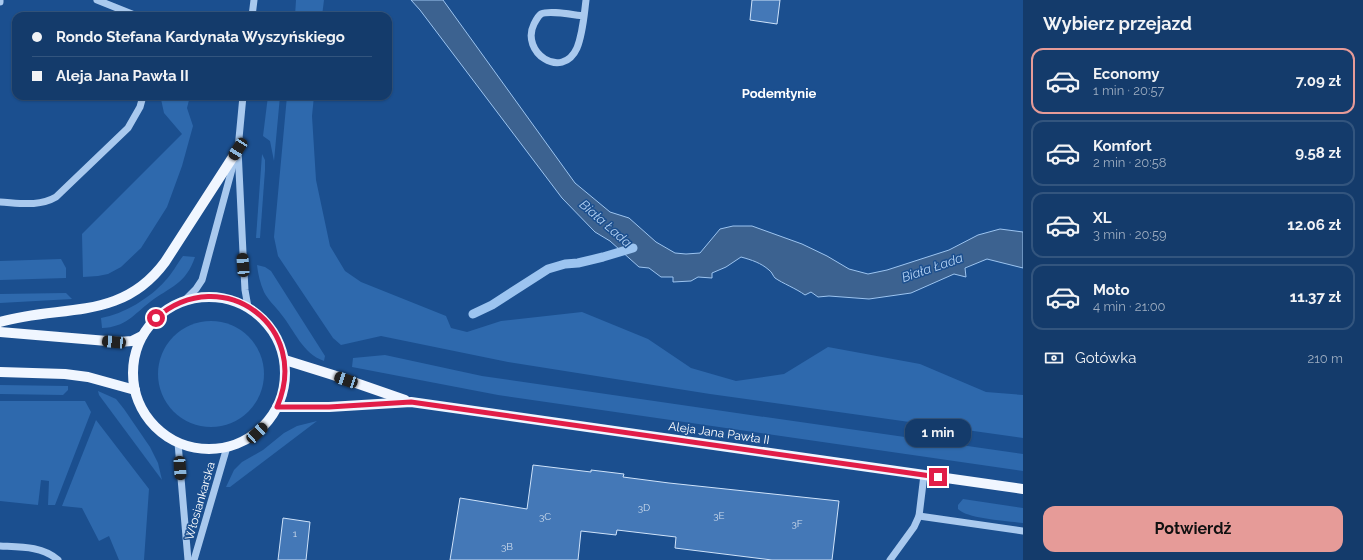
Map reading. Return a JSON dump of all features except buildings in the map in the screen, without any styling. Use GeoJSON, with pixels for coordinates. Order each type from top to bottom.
{"type":"FeatureCollection","features":[{"type":"Feature","properties":{"kind":"main road"},"geometry":{"type":"LineString","coordinates":[[0,322],[21,316],[98,307],[124,297],[143,286],[159,271],[238,149]]}},
{"type":"Feature","properties":{"kind":"main road"},"geometry":{"type":"LineString","coordinates":[[196,297],[218,297],[238,302],[248,307],[268,324],[282,347],[285,360],[285,384],[277,407],[268,421],[257,433],[237,444],[227,447],[207,449],[178,443],[161,432],[154,425],[142,409],[135,390],[133,376],[134,363],[136,349],[142,336],[156,318],[165,310],[185,300],[196,297]]}},
{"type":"Feature","properties":{"kind":"main road"},"geometry":{"type":"LineString","coordinates":[[0,332],[119,342],[132,341],[142,336]]}},
{"type":"Feature","properties":{"kind":"main road","name":"Aleja Jana Pawła II"},"geometry":{"type":"LineString","coordinates":[[285,360],[334,375],[411,402],[1023,489]]}},
{"type":"Feature","properties":{"kind":"main road"},"geometry":{"type":"LineString","coordinates":[[0,372],[88,377],[135,390]]}},
{"type":"Feature","properties":{"kind":"main road","name":"Aleja Jana Pawła II"},"geometry":{"type":"LineString","coordinates":[[277,407],[329,407],[411,402]]}},
{"type":"Feature","properties":{"kind":"street"},"geometry":{"type":"LineString","coordinates":[[97,0],[127,12]]}},
{"type":"Feature","properties":{"kind":"street"},"geometry":{"type":"LineString","coordinates":[[252,12],[254,0]]}},
{"type":"Feature","properties":{"kind":"street"},"geometry":{"type":"LineString","coordinates":[[584,16],[547,12],[540,15],[532,28],[534,47],[539,55],[547,61],[556,63],[565,61],[572,56],[578,43],[584,16],[586,0]]}},
{"type":"Feature","properties":{"kind":"street"},"geometry":{"type":"LineString","coordinates":[[0,202],[34,204],[48,202],[56,197],[128,128],[140,107],[142,100]]}},
{"type":"Feature","properties":{"kind":"street"},"geometry":{"type":"LineString","coordinates":[[185,300],[196,289],[202,280],[238,149],[244,100]]}},
{"type":"Feature","properties":{"kind":"street"},"geometry":{"type":"LineString","coordinates":[[238,149],[245,290],[248,307]]}},
{"type":"Feature","properties":{"kind":"street","name":"Włosiankarska"},"geometry":{"type":"LineString","coordinates":[[178,443],[188,560]]}},
{"type":"Feature","properties":{"kind":"street","name":"Włosiankarska"},"geometry":{"type":"LineString","coordinates":[[194,560],[227,447]]}},
{"type":"Feature","properties":{"kind":"street"},"geometry":{"type":"LineString","coordinates":[[890,560],[914,527],[919,516],[924,475]]}},
{"type":"Feature","properties":{"kind":"street"},"geometry":{"type":"LineString","coordinates":[[919,516],[1023,531]]}},
{"type":"Feature","properties":{"kind":"street"},"geometry":{"type":"LineString","coordinates":[[0,546],[31,548],[47,552],[58,560]]}},
{"type":"Feature","properties":{"kind":"shaded area"},"geometry":{"type":"Polygon","coordinates":[[[296,0],[324,0],[322,12],[295,12],[296,0]]]}},
{"type":"Feature","properties":{"kind":"shaded area"},"geometry":{"type":"Polygon","coordinates":[[[161,100],[189,100],[187,108],[193,126],[182,166],[167,207],[141,248],[121,267],[108,274],[83,277],[82,234],[182,134],[164,113],[161,100]]]}},
{"type":"Feature","properties":{"kind":"shaded area"},"geometry":{"type":"Polygon","coordinates":[[[268,100],[280,100],[274,161],[270,141],[263,136],[268,100]]]}},
{"type":"Feature","properties":{"kind":"shaded area"},"geometry":{"type":"Polygon","coordinates":[[[287,100],[314,100],[312,116],[316,180],[330,246],[345,271],[361,282],[446,316],[451,328],[467,332],[501,321],[582,312],[648,339],[691,368],[736,381],[784,374],[828,347],[920,364],[986,392],[1023,395],[1023,438],[710,394],[508,362],[381,336],[341,345],[333,338],[278,256],[274,237],[287,100]]]}},
{"type":"Feature","properties":{"kind":"shaded area"},"geometry":{"type":"Polygon","coordinates":[[[262,154],[265,160],[265,170],[260,238],[256,238],[262,154]]]}},
{"type":"Feature","properties":{"kind":"shaded area"},"geometry":{"type":"Polygon","coordinates":[[[183,256],[195,257],[187,273],[177,284],[150,302],[129,320],[117,325],[102,328],[101,318],[119,313],[152,293],[168,278],[183,256]]]}},
{"type":"Feature","properties":{"kind":"shaded area"},"geometry":{"type":"Polygon","coordinates":[[[61,259],[66,268],[66,278],[0,280],[0,261],[61,259]]]}},
{"type":"Feature","properties":{"kind":"shaded area"},"geometry":{"type":"Polygon","coordinates":[[[257,265],[265,267],[271,271],[325,356],[324,361],[310,353],[304,347],[268,298],[261,285],[257,265]]]}},
{"type":"Feature","properties":{"kind":"shaded area"},"geometry":{"type":"Polygon","coordinates":[[[66,293],[72,299],[0,303],[0,294],[66,293]]]}},
{"type":"Feature","properties":{"kind":"shaded area"},"geometry":{"type":"Polygon","coordinates":[[[211,321],[231,325],[248,337],[260,354],[264,374],[260,394],[248,411],[231,423],[211,427],[191,423],[174,411],[162,394],[158,374],[162,354],[174,337],[191,325],[211,321]]]}},
{"type":"Feature","properties":{"kind":"shaded area"},"geometry":{"type":"Polygon","coordinates":[[[385,355],[482,376],[1023,454],[1023,471],[498,395],[352,367],[353,358],[385,355]]]}},
{"type":"Feature","properties":{"kind":"shaded area"},"geometry":{"type":"Polygon","coordinates":[[[0,385],[68,386],[68,390],[63,395],[0,394],[0,385]]]}},
{"type":"Feature","properties":{"kind":"shaded area"},"geometry":{"type":"Polygon","coordinates":[[[98,391],[116,399],[124,409],[150,447],[158,463],[162,480],[99,395],[98,391]]]}},
{"type":"Feature","properties":{"kind":"shaded area"},"geometry":{"type":"Polygon","coordinates":[[[0,401],[85,401],[91,412],[55,505],[48,505],[49,481],[41,480],[38,505],[0,501],[0,401]]]}},
{"type":"Feature","properties":{"kind":"shaded area"},"geometry":{"type":"Polygon","coordinates":[[[96,420],[149,489],[144,560],[119,560],[109,536],[99,541],[82,508],[62,506],[96,420]]]}},
{"type":"Feature","properties":{"kind":"shaded area"},"geometry":{"type":"Polygon","coordinates":[[[317,421],[230,487],[226,487],[234,470],[242,462],[263,450],[284,433],[297,426],[317,421]]]}},
{"type":"Feature","properties":{"kind":"shaded area"},"geometry":{"type":"Polygon","coordinates":[[[963,499],[1023,508],[1023,523],[970,515],[958,509],[958,505],[963,499]]]}},
{"type":"Feature","properties":{"kind":"water","name":"Biała Łada"},"geometry":{"type":"Polygon","coordinates":[[[411,0],[443,0],[575,183],[610,212],[629,218],[656,242],[675,253],[700,253],[720,229],[733,226],[752,226],[802,244],[849,269],[868,274],[887,270],[949,250],[978,235],[1000,229],[1023,232],[1023,268],[987,259],[965,268],[966,277],[954,274],[911,293],[869,299],[829,296],[818,297],[811,292],[805,295],[775,278],[763,265],[741,257],[726,267],[712,273],[712,278],[698,277],[691,281],[673,282],[673,277],[661,277],[649,268],[639,267],[610,241],[595,232],[562,198],[411,0]]]}},
{"type":"Feature","properties":{"kind":"waterway","name":"Biała Łada"},"geometry":{"type":"LineString","coordinates":[[473,314],[492,305],[548,269],[565,264],[578,263],[603,257],[633,248]]}},
{"type":"Feature","properties":{"kind":"district","name":"Podemłynie"},"geometry":{"type":"Point","coordinates":[779,93]}},
{"type":"Feature","properties":{"kind":"route"},"geometry":{"type":"LineString","coordinates":[[156,318],[175,304],[196,297],[207,296],[238,302],[259,314],[276,335],[282,347],[285,360],[285,384],[277,407],[329,407],[411,402],[938,477]]}}]}
